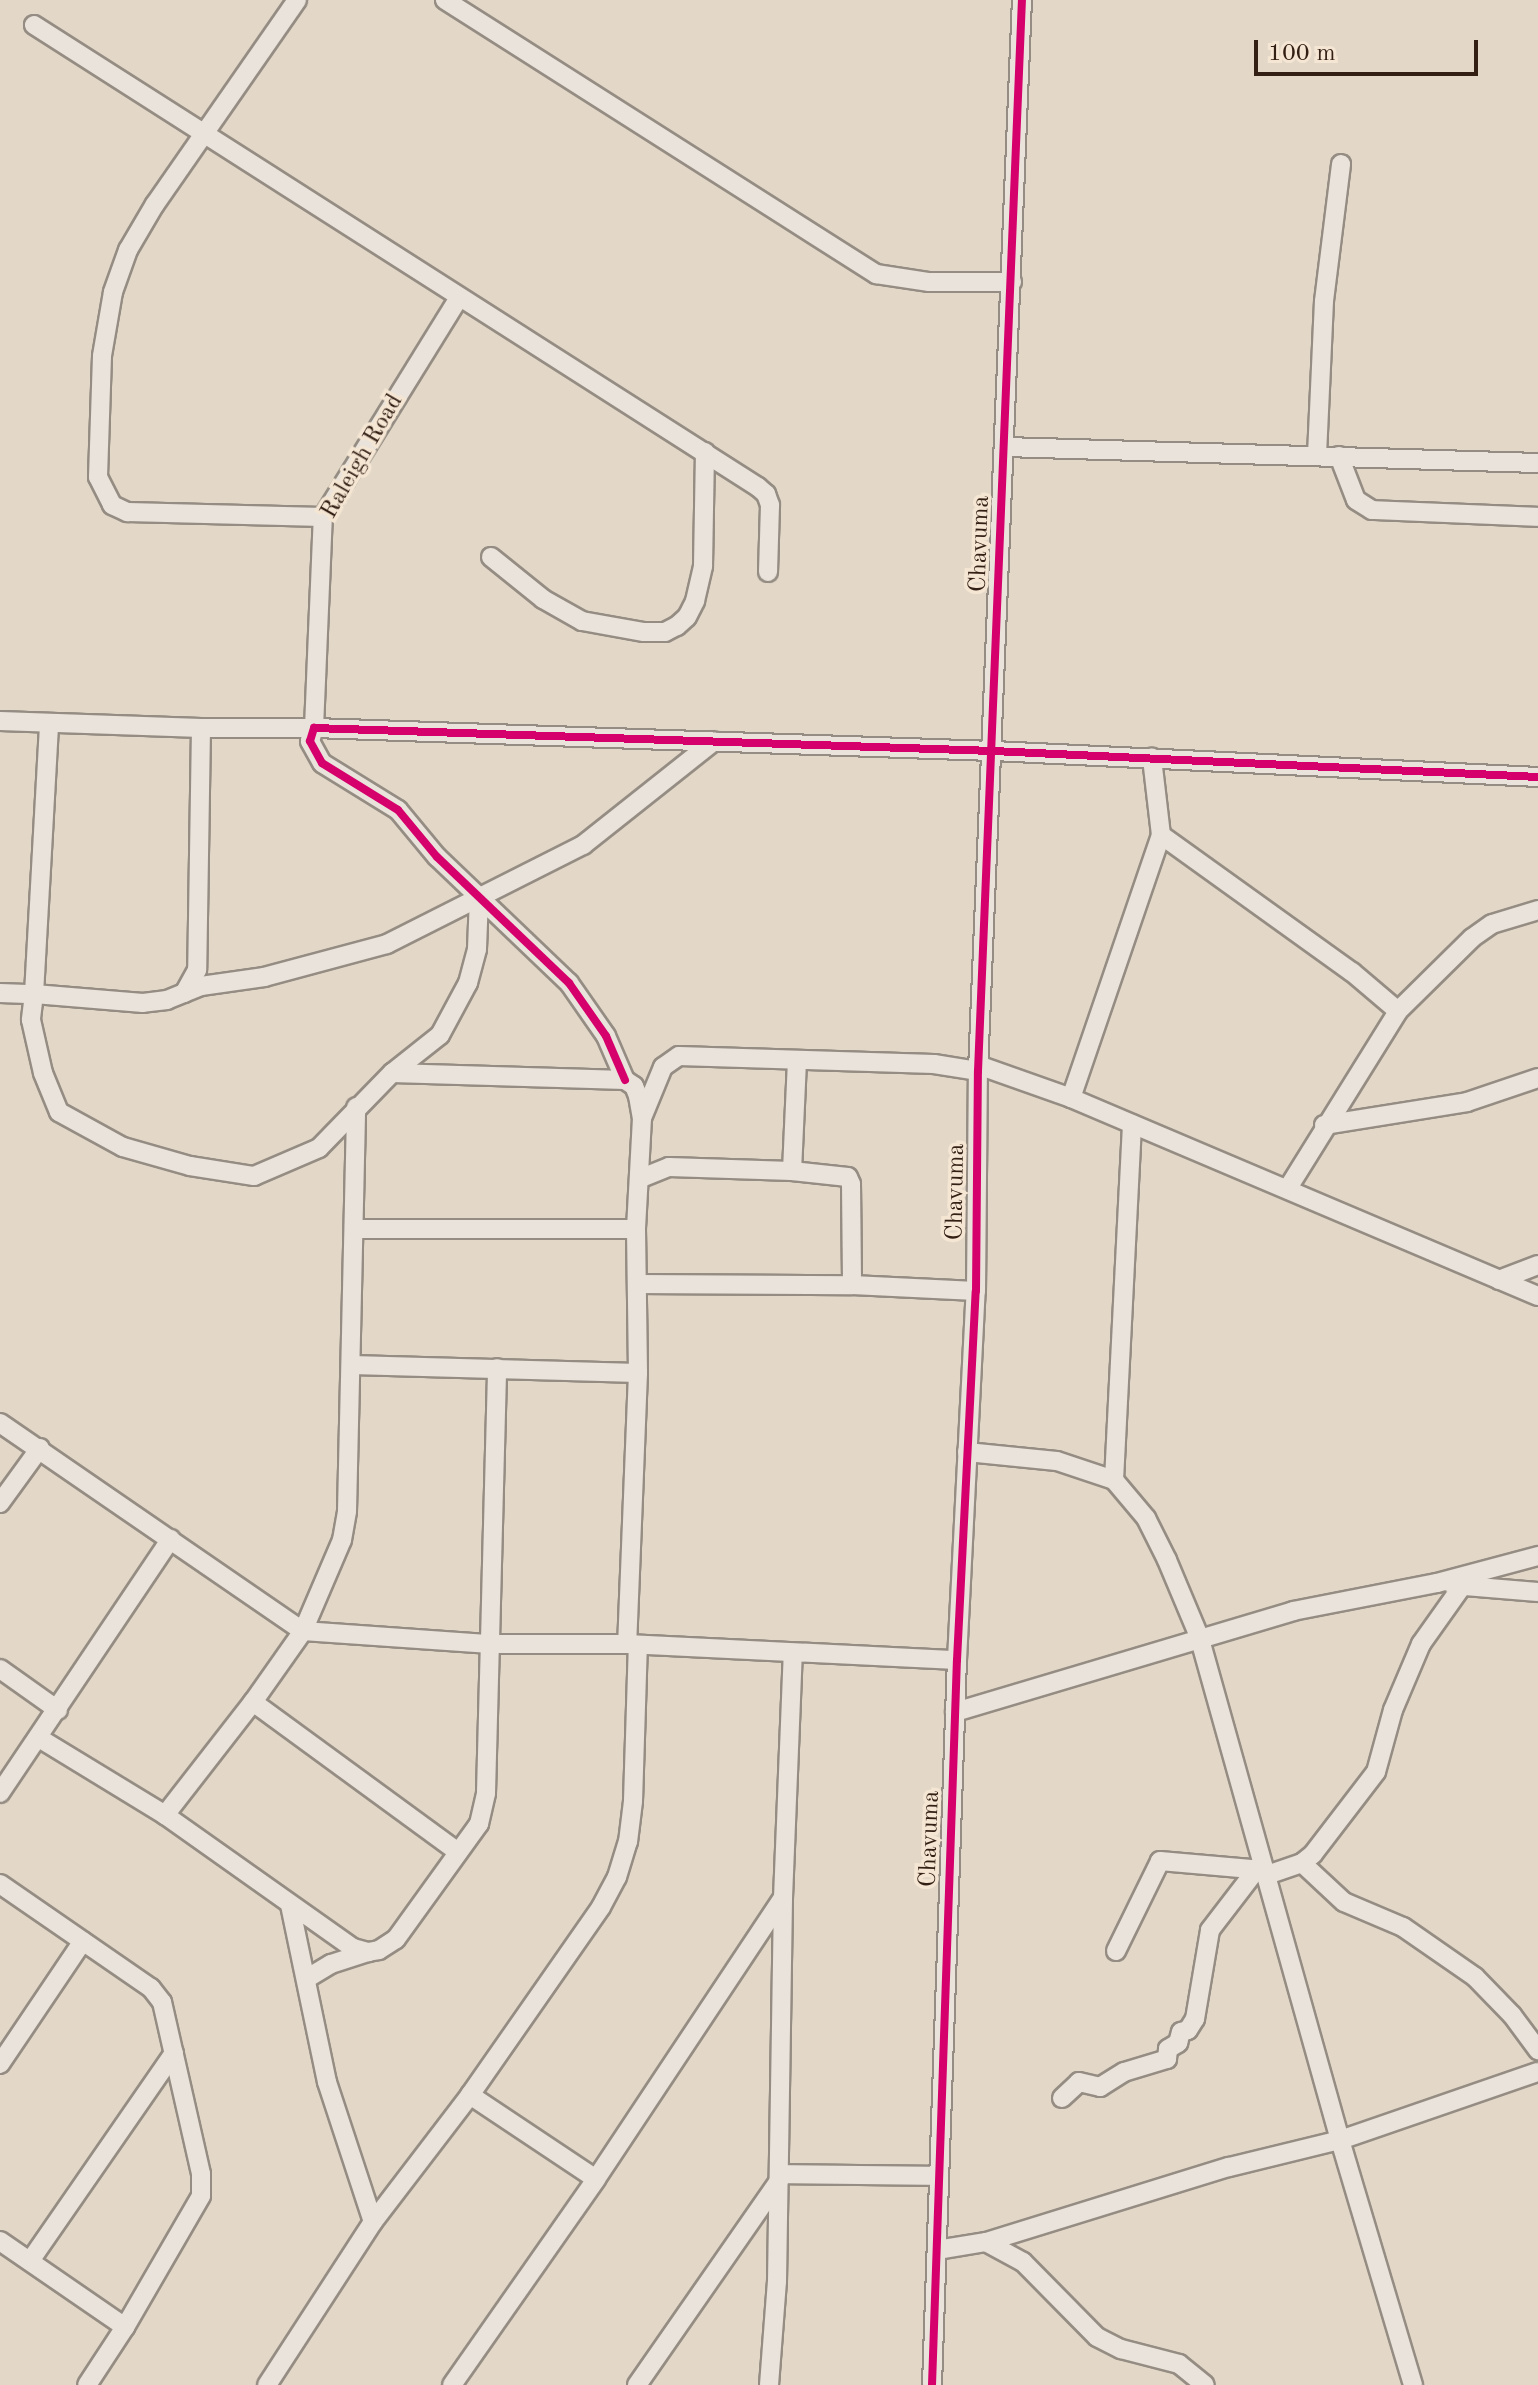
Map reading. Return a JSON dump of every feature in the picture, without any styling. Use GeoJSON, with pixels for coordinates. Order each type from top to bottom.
{"type":"FeatureCollection","features":[{"type":"Feature","properties":{"kind":"street"},"geometry":{"type":"LineString","coordinates":[[297,0],[148,215],[128,250],[113,292],[102,356],[98,477],[112,505],[127,512],[323,517]]}},
{"type":"Feature","properties":{"kind":"street"},"geometry":{"type":"LineString","coordinates":[[445,0],[876,274],[929,282],[1012,282]]}},
{"type":"Feature","properties":{"kind":"street","name":"Chavuma"},"geometry":{"type":"LineString","coordinates":[[932,2385],[957,1660],[976,1291],[978,1068],[1022,0]]}},
{"type":"Feature","properties":{"kind":"street"},"geometry":{"type":"LineString","coordinates":[[34,25],[458,299],[705,452],[766,494],[770,505],[768,572]]}},
{"type":"Feature","properties":{"kind":"street"},"geometry":{"type":"LineString","coordinates":[[1317,455],[1324,301],[1341,164]]}},
{"type":"Feature","properties":{"kind":"street","name":"Raleigh Road"},"geometry":{"type":"LineString","coordinates":[[458,299],[323,517],[314,728],[310,741],[322,763],[398,810],[437,857],[569,983],[606,1036],[625,1080],[634,1086],[642,1118]]}},
{"type":"Feature","properties":{"kind":"street"},"geometry":{"type":"LineString","coordinates":[[1005,447],[1538,463]]}},
{"type":"Feature","properties":{"kind":"street"},"geometry":{"type":"LineString","coordinates":[[491,557],[543,599],[582,621],[644,632],[665,632],[687,617],[695,601],[703,566],[705,452]]}},
{"type":"Feature","properties":{"kind":"street"},"geometry":{"type":"LineString","coordinates":[[1339,456],[1356,500],[1372,510],[1538,517]]}},
{"type":"Feature","properties":{"kind":"street"},"geometry":{"type":"LineString","coordinates":[[0,721],[201,728],[314,728],[993,751],[1538,777]]}},
{"type":"Feature","properties":{"kind":"street"},"geometry":{"type":"LineString","coordinates":[[49,723],[31,1020],[43,1073],[59,1112],[123,1147],[190,1166],[254,1176],[319,1148],[392,1073],[440,1035],[468,983],[477,949],[479,898]]}},
{"type":"Feature","properties":{"kind":"street"},"geometry":{"type":"LineString","coordinates":[[184,993],[197,970],[201,728]]}},
{"type":"Feature","properties":{"kind":"street"},"geometry":{"type":"LineString","coordinates":[[0,993],[143,1003],[201,986],[264,977],[387,944],[583,845],[714,741]]}},
{"type":"Feature","properties":{"kind":"street"},"geometry":{"type":"LineString","coordinates":[[1071,1098],[1161,835],[1152,758]]}},
{"type":"Feature","properties":{"kind":"street"},"geometry":{"type":"LineString","coordinates":[[1161,835],[1329,955],[1398,1011]]}},
{"type":"Feature","properties":{"kind":"street"},"geometry":{"type":"LineString","coordinates":[[1288,1188],[1324,1125],[1398,1011],[1472,938],[1492,924],[1538,910]]}},
{"type":"Feature","properties":{"kind":"street"},"geometry":{"type":"LineString","coordinates":[[267,2385],[373,2222],[470,2095],[601,1907],[617,1877],[628,1842],[633,1801],[632,1644],[638,1373],[636,1229],[642,1118],[663,1067],[679,1056],[978,1068],[1071,1098],[1538,1296]]}},
{"type":"Feature","properties":{"kind":"street"},"geometry":{"type":"LineString","coordinates":[[792,1171],[797,1060]]}},
{"type":"Feature","properties":{"kind":"street"},"geometry":{"type":"LineString","coordinates":[[392,1073],[625,1080]]}},
{"type":"Feature","properties":{"kind":"street"},"geometry":{"type":"LineString","coordinates":[[1324,1125],[1467,1102],[1538,1078]]}},
{"type":"Feature","properties":{"kind":"street"},"geometry":{"type":"LineString","coordinates":[[165,1815],[253,1702],[303,1631],[342,1540],[352,1365],[356,1107]]}},
{"type":"Feature","properties":{"kind":"street"},"geometry":{"type":"LineString","coordinates":[[1114,1480],[1132,1124]]}},
{"type":"Feature","properties":{"kind":"street"},"geometry":{"type":"LineString","coordinates":[[639,1179],[669,1167],[792,1171],[848,1177],[851,1184],[852,1285]]}},
{"type":"Feature","properties":{"kind":"street"},"geometry":{"type":"LineString","coordinates":[[355,1229],[636,1229]]}},
{"type":"Feature","properties":{"kind":"street"},"geometry":{"type":"LineString","coordinates":[[1499,1280],[1538,1265]]}},
{"type":"Feature","properties":{"kind":"street"},"geometry":{"type":"LineString","coordinates":[[637,1284],[852,1285],[976,1291]]}},
{"type":"Feature","properties":{"kind":"street"},"geometry":{"type":"LineString","coordinates":[[352,1365],[638,1373]]}},
{"type":"Feature","properties":{"kind":"street"},"geometry":{"type":"LineString","coordinates":[[306,1979],[331,1964],[379,1950],[396,1939],[479,1824],[486,1793],[497,1368]]}},
{"type":"Feature","properties":{"kind":"street"},"geometry":{"type":"LineString","coordinates":[[0,1423],[303,1631],[491,1644],[632,1644],[957,1660]]}},
{"type":"Feature","properties":{"kind":"street"},"geometry":{"type":"LineString","coordinates":[[0,1503],[40,1448]]}},
{"type":"Feature","properties":{"kind":"street"},"geometry":{"type":"LineString","coordinates":[[967,1452],[1057,1461],[1114,1480],[1129,1494],[1146,1518],[1199,1636],[1263,1872],[1413,2385]]}},
{"type":"Feature","properties":{"kind":"street"},"geometry":{"type":"LineString","coordinates":[[0,1793],[171,1539]]}},
{"type":"Feature","properties":{"kind":"street"},"geometry":{"type":"LineString","coordinates":[[955,1712],[1199,1636],[1293,1611],[1437,1583],[1538,1556]]}},
{"type":"Feature","properties":{"kind":"street"},"geometry":{"type":"LineString","coordinates":[[1437,1583],[1538,1592]]}},
{"type":"Feature","properties":{"kind":"street"},"geometry":{"type":"LineString","coordinates":[[1116,1951],[1160,1861],[1263,1872],[1302,1863],[1326,1840],[1376,1772],[1393,1710],[1421,1644],[1463,1585]]}},
{"type":"Feature","properties":{"kind":"street"},"geometry":{"type":"LineString","coordinates":[[769,2385],[777,2281],[783,1898],[793,1653]]}},
{"type":"Feature","properties":{"kind":"street"},"geometry":{"type":"LineString","coordinates":[[0,1669],[58,1710]]}},
{"type":"Feature","properties":{"kind":"street"},"geometry":{"type":"LineString","coordinates":[[253,1702],[458,1852]]}},
{"type":"Feature","properties":{"kind":"street"},"geometry":{"type":"LineString","coordinates":[[39,1738],[165,1815],[353,1948],[368,1952]]}},
{"type":"Feature","properties":{"kind":"street"},"geometry":{"type":"LineString","coordinates":[[1302,1863],[1344,1902],[1403,1927],[1475,1977],[1512,2015],[1538,2050]]}},
{"type":"Feature","properties":{"kind":"street"},"geometry":{"type":"LineString","coordinates":[[1062,2098],[1079,2082],[1100,2087],[1124,2072],[1167,2059],[1168,2049],[1178,2043],[1181,2032],[1188,2030],[1195,2019],[1210,1930],[1263,1872]]}},
{"type":"Feature","properties":{"kind":"street"},"geometry":{"type":"LineString","coordinates":[[0,1884],[151,1988],[162,2002],[201,2174],[201,2196],[125,2327],[87,2385]]}},
{"type":"Feature","properties":{"kind":"street"},"geometry":{"type":"LineString","coordinates":[[452,2385],[596,2179],[783,1898]]}},
{"type":"Feature","properties":{"kind":"street"},"geometry":{"type":"LineString","coordinates":[[290,1905],[327,2082],[373,2222]]}},
{"type":"Feature","properties":{"kind":"street"},"geometry":{"type":"LineString","coordinates":[[0,2064],[83,1941]]}},
{"type":"Feature","properties":{"kind":"street"},"geometry":{"type":"LineString","coordinates":[[30,2261],[174,2053]]}},
{"type":"Feature","properties":{"kind":"street"},"geometry":{"type":"LineString","coordinates":[[937,2250],[986,2242],[1229,2167],[1340,2140],[1538,2072]]}},
{"type":"Feature","properties":{"kind":"street"},"geometry":{"type":"LineString","coordinates":[[470,2095],[596,2179]]}},
{"type":"Feature","properties":{"kind":"street"},"geometry":{"type":"LineString","coordinates":[[780,2177],[938,2176]]}},
{"type":"Feature","properties":{"kind":"street"},"geometry":{"type":"LineString","coordinates":[[637,2385],[780,2177]]}},
{"type":"Feature","properties":{"kind":"street"},"geometry":{"type":"LineString","coordinates":[[0,2241],[125,2327]]}},
{"type":"Feature","properties":{"kind":"street"},"geometry":{"type":"LineString","coordinates":[[986,2242],[1023,2262],[1097,2337],[1121,2349],[1179,2364],[1205,2385]]}},
{"type":"Feature","properties":{"kind":"cycle path"},"geometry":{"type":"LineString","coordinates":[[932,2385],[957,1660],[976,1291],[978,1071],[1022,0]]}},
{"type":"Feature","properties":{"kind":"cycle path"},"geometry":{"type":"LineString","coordinates":[[625,1080],[606,1036],[569,983],[437,857],[398,810],[322,763],[310,741],[314,728],[993,751],[1538,777]]}}]}
